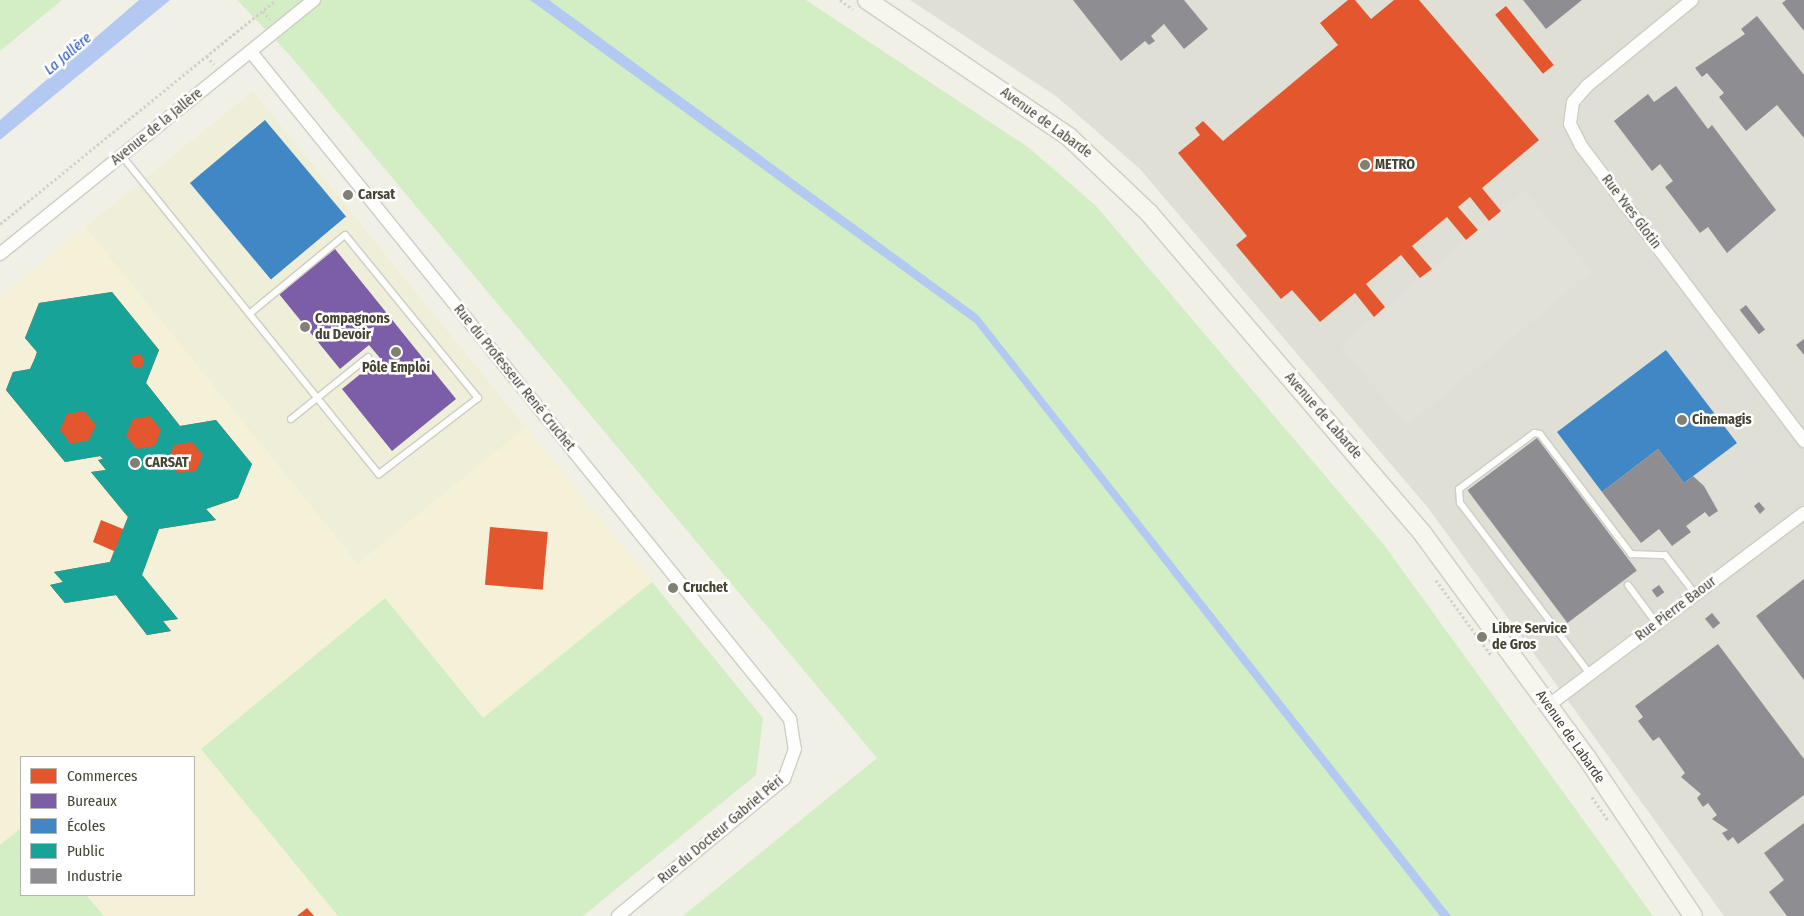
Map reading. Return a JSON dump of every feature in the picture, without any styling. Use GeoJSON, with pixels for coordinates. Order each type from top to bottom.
{"type":"FeatureCollection","features":[{"type":"Feature","properties":{"kind":"main road","name":"Avenue de Labarde"},"geometry":{"type":"LineString","coordinates":[[861,5],[1027,107],[1123,185],[1394,498],[1549,705],[1693,916]]}},
{"type":"Feature","properties":{"kind":"street","name":"Avenue de la Jallère"},"geometry":{"type":"LineString","coordinates":[[0,254],[314,0]]}},
{"type":"Feature","properties":{"kind":"street","name":"Rue Yves Glotin"},"geometry":{"type":"LineString","coordinates":[[1692,0],[1587,86],[1573,102],[1570,124],[1581,146],[1804,441]]}},
{"type":"Feature","properties":{"kind":"street","name":"Rue du Professeur René Cruchet"},"geometry":{"type":"LineString","coordinates":[[251,52],[778,703]]}},
{"type":"Feature","properties":{"kind":"street","name":"Rue Pierre Baour"},"geometry":{"type":"LineString","coordinates":[[1549,705],[1804,513]]}},
{"type":"Feature","properties":{"kind":"street","name":"Rue du Docteur Gabriel Péri"},"geometry":{"type":"LineString","coordinates":[[618,916],[784,779],[794,760],[795,739],[790,719],[778,703]]}},
{"type":"Feature","properties":{"kind":"lane"},"geometry":{"type":"LineString","coordinates":[[122,156],[249,314],[379,474],[478,398],[345,235],[249,314]]}},
{"type":"Feature","properties":{"kind":"lane"},"geometry":{"type":"LineString","coordinates":[[291,418],[368,357]]}},
{"type":"Feature","properties":{"kind":"lane"},"geometry":{"type":"LineString","coordinates":[[1590,674],[1460,503],[1459,490],[1534,433],[1540,434],[1631,554],[1665,555],[1696,595]]}},
{"type":"Feature","properties":{"kind":"lane"},"geometry":{"type":"LineString","coordinates":[[1628,585],[1657,624]]}},
{"type":"Feature","properties":{"kind":"path"},"geometry":{"type":"LineString","coordinates":[[0,224],[276,0]]}},
{"type":"Feature","properties":{"kind":"path"},"geometry":{"type":"LineString","coordinates":[[840,0],[861,5]]}},
{"type":"Feature","properties":{"kind":"path"},"geometry":{"type":"LineString","coordinates":[[1430,572],[1499,664]]}},
{"type":"Feature","properties":{"kind":"path"},"geometry":{"type":"LineString","coordinates":[[1587,789],[1612,826]]}},
{"type":"Feature","properties":{"kind":"shaded area"},"geometry":{"type":"Polygon","coordinates":[[[910,0],[1804,0],[1804,916],[1724,916],[1429,509],[1140,169],[1056,96],[910,0]]]}},
{"type":"Feature","properties":{"kind":"shaded area"},"geometry":{"type":"Polygon","coordinates":[[[253,91],[763,718],[756,775],[583,916],[0,916],[0,296],[253,91]]]}},
{"type":"Feature","properties":{"kind":"shaded area","name":"Compagnons du Devoir"},"geometry":{"type":"Polygon","coordinates":[[[253,91],[525,428],[358,563],[85,227],[253,91]]]}},
{"type":"Feature","properties":{"kind":"shaded area"},"geometry":{"type":"Polygon","coordinates":[[[1525,191],[1592,271],[1407,426],[1340,346],[1525,191]]]}},
{"type":"Feature","properties":{"kind":"green space"},"geometry":{"type":"Polygon","coordinates":[[[0,0],[62,0],[0,51],[0,0]]]}},
{"type":"Feature","properties":{"kind":"green space"},"geometry":{"type":"Polygon","coordinates":[[[237,0],[806,0],[1028,147],[1096,206],[1384,545],[1653,916],[683,916],[877,758],[288,53],[237,0]]]}},
{"type":"Feature","properties":{"kind":"green space"},"geometry":{"type":"Polygon","coordinates":[[[652,582],[763,718],[756,775],[583,916],[338,916],[201,749],[385,598],[483,718],[652,582]]]}},
{"type":"Feature","properties":{"kind":"green space"},"geometry":{"type":"Polygon","coordinates":[[[20,829],[20,896],[87,896],[104,916],[0,916],[0,845],[20,829]]]}},
{"type":"Feature","properties":{"kind":"water"},"geometry":{"type":"Polygon","coordinates":[[[139,0],[170,0],[0,140],[0,120],[139,0]]]}},
{"type":"Feature","properties":{"kind":"water"},"geometry":{"type":"Polygon","coordinates":[[[530,0],[549,0],[978,315],[1451,916],[1440,916],[975,323],[530,0]]]}},
{"type":"Feature","properties":{"kind":"building: Commerces"},"geometry":{"type":"Polygon","coordinates":[[[1348,0],[1355,0],[1371,19],[1394,0],[1419,0],[1539,140],[1482,188],[1501,211],[1489,221],[1470,197],[1458,207],[1478,230],[1466,240],[1447,217],[1412,246],[1432,269],[1420,278],[1401,255],[1366,284],[1385,307],[1374,317],[1355,293],[1320,322],[1292,290],[1281,299],[1236,245],[1247,236],[1178,153],[1200,135],[1195,128],[1203,121],[1223,141],[1338,45],[1320,23],[1348,0]]]}},
{"type":"Feature","properties":{"kind":"building: Commerces"},"geometry":{"type":"Polygon","coordinates":[[[1506,6],[1554,65],[1543,74],[1495,15],[1506,6]]]}},
{"type":"Feature","properties":{"kind":"building: Commerces","name":"CARSAT"},"geometry":{"type":"Polygon","coordinates":[[[112,292],[159,350],[146,383],[180,426],[216,420],[252,464],[238,498],[206,509],[216,520],[159,529],[142,575],[178,619],[163,621],[171,631],[147,635],[116,595],[65,603],[50,585],[63,582],[54,572],[110,562],[114,551],[93,542],[101,520],[123,529],[128,517],[91,472],[106,470],[98,460],[103,459],[100,456],[65,462],[6,390],[13,372],[30,369],[35,358],[37,352],[25,338],[39,303],[112,292]]]}},
{"type":"Feature","properties":{"kind":"building: Commerces"},"geometry":{"type":"Polygon","coordinates":[[[490,527],[548,532],[543,590],[485,585],[490,527]]]}},
{"type":"Feature","properties":{"kind":"building: Commerces"},"geometry":{"type":"Polygon","coordinates":[[[307,908],[314,916],[297,916],[307,908]]]}},
{"type":"Feature","properties":{"kind":"building: Bureaux","name":"Pôle Emploi"},"geometry":{"type":"Polygon","coordinates":[[[335,249],[456,399],[392,451],[342,389],[380,358],[369,345],[340,369],[279,294],[335,249]]]}},
{"type":"Feature","properties":{"kind":"building: Écoles"},"geometry":{"type":"Polygon","coordinates":[[[265,120],[346,217],[271,280],[190,183],[265,120]]]}},
{"type":"Feature","properties":{"kind":"building: Écoles"},"geometry":{"type":"Polygon","coordinates":[[[1666,350],[1737,443],[1684,483],[1658,449],[1602,492],[1557,432],[1666,350]]]}},
{"type":"Feature","properties":{"kind":"building: Public","name":"CARSAT"},"geometry":{"type":"Polygon","coordinates":[[[112,292],[159,350],[146,383],[180,426],[216,420],[252,464],[238,498],[206,509],[216,520],[159,529],[142,575],[178,619],[163,621],[171,631],[147,635],[116,595],[65,603],[50,585],[63,582],[54,572],[110,562],[128,517],[91,472],[106,470],[98,460],[103,459],[100,456],[65,462],[6,390],[13,372],[30,369],[35,358],[37,352],[25,338],[39,303],[112,292]],[[140,354],[132,356],[130,362],[135,368],[142,367],[144,360],[140,354]],[[84,411],[67,414],[60,430],[71,444],[89,440],[96,425],[84,411]],[[150,416],[133,419],[126,436],[137,449],[155,446],[161,430],[150,416]],[[192,442],[174,445],[168,461],[178,473],[196,471],[203,455],[192,442]]]}},
{"type":"Feature","properties":{"kind":"building: Industrie"},"geometry":{"type":"Polygon","coordinates":[[[1073,0],[1184,0],[1208,29],[1184,49],[1164,24],[1151,36],[1155,41],[1149,45],[1145,41],[1121,61],[1073,0]]]}},
{"type":"Feature","properties":{"kind":"building: Industrie"},"geometry":{"type":"Polygon","coordinates":[[[1523,0],[1582,0],[1546,29],[1523,0]]]}},
{"type":"Feature","properties":{"kind":"building: Industrie"},"geometry":{"type":"Polygon","coordinates":[[[1786,0],[1804,0],[1804,31],[1782,3],[1786,0]]]}},
{"type":"Feature","properties":{"kind":"building: Industrie"},"geometry":{"type":"Polygon","coordinates":[[[1757,16],[1804,75],[1804,138],[1777,105],[1746,131],[1719,97],[1724,93],[1707,73],[1702,77],[1695,68],[1745,34],[1741,29],[1757,16]]]}},
{"type":"Feature","properties":{"kind":"building: Industrie"},"geometry":{"type":"Polygon","coordinates":[[[1676,86],[1708,129],[1712,125],[1776,210],[1727,253],[1708,227],[1700,233],[1665,187],[1673,181],[1660,164],[1652,171],[1614,121],[1648,94],[1654,102],[1676,86]]]}},
{"type":"Feature","properties":{"kind":"building: Industrie"},"geometry":{"type":"Polygon","coordinates":[[[1746,305],[1765,329],[1759,334],[1740,310],[1746,305]]]}},
{"type":"Feature","properties":{"kind":"building: Industrie"},"geometry":{"type":"Polygon","coordinates":[[[1804,339],[1804,355],[1796,345],[1804,339]]]}},
{"type":"Feature","properties":{"kind":"building: Industrie"},"geometry":{"type":"Polygon","coordinates":[[[1537,438],[1637,571],[1567,623],[1468,490],[1537,438]]]}},
{"type":"Feature","properties":{"kind":"building: Industrie"},"geometry":{"type":"Polygon","coordinates":[[[1658,449],[1684,483],[1693,476],[1704,486],[1718,511],[1709,517],[1705,512],[1686,526],[1691,532],[1672,546],[1659,529],[1641,543],[1602,492],[1658,449]]]}},
{"type":"Feature","properties":{"kind":"building: Industrie"},"geometry":{"type":"Polygon","coordinates":[[[1759,502],[1765,509],[1760,514],[1754,506],[1759,502]]]}},
{"type":"Feature","properties":{"kind":"building: Industrie"},"geometry":{"type":"Polygon","coordinates":[[[1804,579],[1804,680],[1756,616],[1804,579]]]}},
{"type":"Feature","properties":{"kind":"building: Industrie"},"geometry":{"type":"Polygon","coordinates":[[[1659,585],[1664,592],[1657,598],[1652,590],[1659,585]]]}},
{"type":"Feature","properties":{"kind":"building: Industrie"},"geometry":{"type":"Polygon","coordinates":[[[1712,613],[1720,623],[1713,629],[1705,619],[1712,613]]]}},
{"type":"Feature","properties":{"kind":"building: Industrie"},"geometry":{"type":"Polygon","coordinates":[[[1718,644],[1804,759],[1804,795],[1738,844],[1733,837],[1728,841],[1722,833],[1728,830],[1712,819],[1717,815],[1708,803],[1703,807],[1697,798],[1701,794],[1681,777],[1685,773],[1659,737],[1653,741],[1638,721],[1643,717],[1635,706],[1718,644]]]}},
{"type":"Feature","properties":{"kind":"building: Industrie"},"geometry":{"type":"Polygon","coordinates":[[[1804,823],[1804,916],[1787,916],[1769,892],[1784,880],[1764,853],[1804,823]]]}},
{"type":"Feature","properties":{"kind":"place","name":"METRO"},"geometry":{"type":"Point","coordinates":[1365,165]}},
{"type":"Feature","properties":{"kind":"place","name":"Carsat"},"geometry":{"type":"Point","coordinates":[348,195]}},
{"type":"Feature","properties":{"kind":"place","name":"Compagnons du Devoir"},"geometry":{"type":"Point","coordinates":[305,327]}},
{"type":"Feature","properties":{"kind":"place","name":"Pôle Emploi"},"geometry":{"type":"Point","coordinates":[396,352]}},
{"type":"Feature","properties":{"kind":"place","name":"Cinemagis"},"geometry":{"type":"Point","coordinates":[1682,420]}},
{"type":"Feature","properties":{"kind":"place","name":"CARSAT"},"geometry":{"type":"Point","coordinates":[135,463]}},
{"type":"Feature","properties":{"kind":"place","name":"Cruchet"},"geometry":{"type":"Point","coordinates":[673,588]}},
{"type":"Feature","properties":{"kind":"place","name":"Libre Service de Gros"},"geometry":{"type":"Point","coordinates":[1482,637]}},
{"type":"Feature","properties":{"kind":"water label","name":"La Jallère"},"geometry":{"type":"Point","coordinates":[68,54]}}]}
